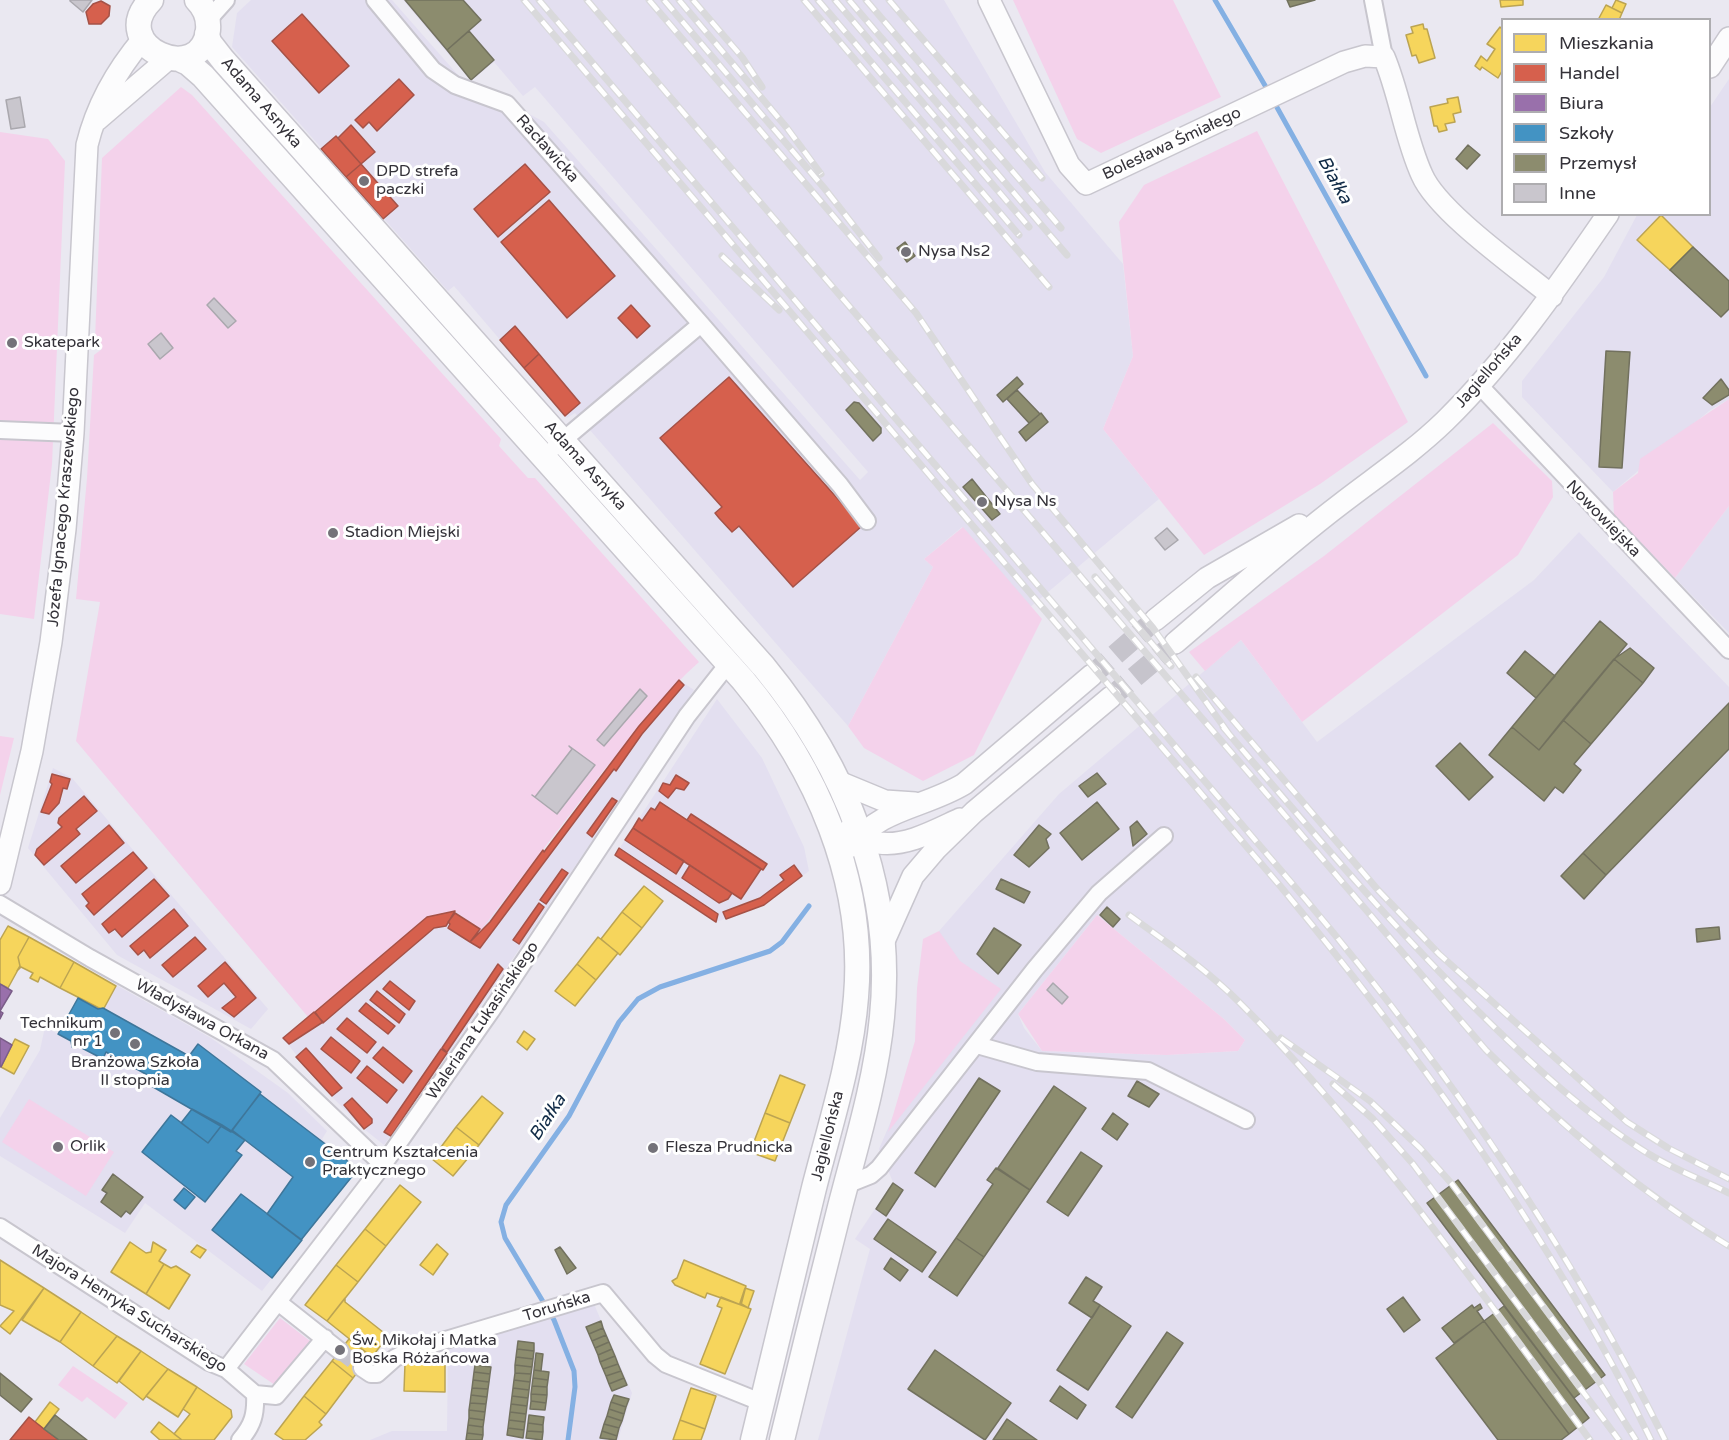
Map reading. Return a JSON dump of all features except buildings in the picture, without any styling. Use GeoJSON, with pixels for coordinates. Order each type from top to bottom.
{"type":"FeatureCollection","features":[{"type":"Feature","properties":{"kind":"main road"},"geometry":{"type":"LineString","coordinates":[[130,0],[141,31]]}},
{"type":"Feature","properties":{"kind":"main road"},"geometry":{"type":"LineString","coordinates":[[141,31],[143,10],[152,0]]}},
{"type":"Feature","properties":{"kind":"main road"},"geometry":{"type":"LineString","coordinates":[[174,59],[195,52],[204,18]]}},
{"type":"Feature","properties":{"kind":"main road","name":"Adama Asnyka"},"geometry":{"type":"LineString","coordinates":[[204,18],[209,42],[223,60],[764,667],[814,733],[839,782],[861,834],[874,876],[884,941]]}},
{"type":"Feature","properties":{"kind":"main road","name":"Adama Asnyka"},"geometry":{"type":"LineString","coordinates":[[141,31],[155,53],[188,63],[203,76],[760,701],[786,737],[830,825],[842,860]]}},
{"type":"Feature","properties":{"kind":"main road","name":"Jagiellońska"},"geometry":{"type":"LineString","coordinates":[[753,1440],[851,1036],[856,998],[856,942],[853,912],[842,860]]}},
{"type":"Feature","properties":{"kind":"main road","name":"Jagiellońska"},"geometry":{"type":"LineString","coordinates":[[782,1440],[846,1185],[878,1044],[883,1000],[884,941]]}},
{"type":"Feature","properties":{"kind":"street"},"geometry":{"type":"LineString","coordinates":[[204,18],[226,0]]}},
{"type":"Feature","properties":{"kind":"street","name":"Racławicka"},"geometry":{"type":"LineString","coordinates":[[375,0],[433,70],[455,85],[507,104],[840,485],[867,521]]}},
{"type":"Feature","properties":{"kind":"street","name":"Bolesława Śmiałego"},"geometry":{"type":"LineString","coordinates":[[989,0],[1069,165],[1086,184],[1344,62],[1365,57],[1384,57]]}},
{"type":"Feature","properties":{"kind":"street"},"geometry":{"type":"LineString","coordinates":[[1373,0],[1384,57],[1395,82],[1417,165],[1431,193],[1552,296]]}},
{"type":"Feature","properties":{"kind":"street","name":"Józefa Ignacego Kraszewskiego"},"geometry":{"type":"LineString","coordinates":[[1,878],[32,751],[51,642],[73,433],[85,171],[93,125],[100,102],[141,31]]}},
{"type":"Feature","properties":{"kind":"street"},"geometry":{"type":"LineString","coordinates":[[1711,65],[1729,38]]}},
{"type":"Feature","properties":{"kind":"street"},"geometry":{"type":"LineString","coordinates":[[93,125],[174,59]]}},
{"type":"Feature","properties":{"kind":"street","name":"Jagiellońska"},"geometry":{"type":"LineString","coordinates":[[1175,643],[1342,502],[1415,449],[1479,386],[1552,296],[1607,216]]}},
{"type":"Feature","properties":{"kind":"street"},"geometry":{"type":"LineString","coordinates":[[543,458],[701,324]]}},
{"type":"Feature","properties":{"kind":"street","name":"Nowowiejska"},"geometry":{"type":"LineString","coordinates":[[1479,386],[1729,650]]}},
{"type":"Feature","properties":{"kind":"street"},"geometry":{"type":"LineString","coordinates":[[0,430],[73,433]]}},
{"type":"Feature","properties":{"kind":"street","name":"Jagiellońska"},"geometry":{"type":"LineString","coordinates":[[1155,620],[1207,578],[1248,552],[1342,502]]}},
{"type":"Feature","properties":{"kind":"street","name":"Waleriana Łukasińskiego"},"geometry":{"type":"LineString","coordinates":[[226,1369],[383,1165],[491,1011],[687,716],[728,664]]}},
{"type":"Feature","properties":{"kind":"street"},"geometry":{"type":"LineString","coordinates":[[842,860],[861,834],[885,816],[924,804],[964,784],[1092,675]]}},
{"type":"Feature","properties":{"kind":"street","name":"Jagiellońska"},"geometry":{"type":"LineString","coordinates":[[884,941],[913,876],[936,849],[974,812],[1111,697]]}},
{"type":"Feature","properties":{"kind":"street"},"geometry":{"type":"LineString","coordinates":[[994,760],[1012,781]]}},
{"type":"Feature","properties":{"kind":"street"},"geometry":{"type":"LineString","coordinates":[[839,782],[885,801],[924,804]]}},
{"type":"Feature","properties":{"kind":"street","name":"Jagiellońska"},"geometry":{"type":"LineString","coordinates":[[830,825],[861,834],[876,843],[892,844],[931,832],[974,812]]}},
{"type":"Feature","properties":{"kind":"street","name":"Jagiellońska"},"geometry":{"type":"LineString","coordinates":[[846,1185],[867,1177],[879,1168],[1035,969],[1099,894],[1164,836]]}},
{"type":"Feature","properties":{"kind":"street","name":"Władysława Orkana"},"geometry":{"type":"LineString","coordinates":[[0,904],[90,958],[273,1060],[383,1165]]}},
{"type":"Feature","properties":{"kind":"street"},"geometry":{"type":"LineString","coordinates":[[977,1045],[1037,1062],[1148,1071],[1246,1120]]}},
{"type":"Feature","properties":{"kind":"street","name":"Majora Henryka Sucharskiego"},"geometry":{"type":"LineString","coordinates":[[0,1227],[209,1362],[226,1369],[255,1394]]}},
{"type":"Feature","properties":{"kind":"street","name":"Toruńska"},"geometry":{"type":"LineString","coordinates":[[362,1368],[371,1374],[377,1374],[395,1358],[409,1351],[603,1293],[655,1355],[666,1364],[763,1403]]}},
{"type":"Feature","properties":{"kind":"street"},"geometry":{"type":"LineString","coordinates":[[278,1302],[340,1350]]}},
{"type":"Feature","properties":{"kind":"street"},"geometry":{"type":"LineString","coordinates":[[240,1440],[251,1427],[256,1412],[255,1394],[276,1396],[325,1338]]}},
{"type":"Feature","properties":{"kind":"shaded area"},"geometry":{"type":"Polygon","coordinates":[[[251,0],[392,0],[458,75],[544,122],[860,480],[868,472],[535,87],[523,96],[494,62],[471,81],[403,0],[944,0],[1045,172],[1123,264],[1133,356],[1103,429],[1159,499],[1029,608],[962,527],[924,559],[933,567],[848,726],[575,413],[567,418],[454,286],[448,291],[232,47],[237,13],[251,0]]]}},
{"type":"Feature","properties":{"kind":"shaded area"},"geometry":{"type":"Polygon","coordinates":[[[1013,0],[1173,0],[1221,97],[1101,153],[1077,139],[1013,0]]]}},
{"type":"Feature","properties":{"kind":"shaded area"},"geometry":{"type":"Polygon","coordinates":[[[1729,79],[1729,399],[1709,411],[1613,492],[1522,397],[1522,381],[1604,277],[1636,216],[1711,216],[1711,106],[1729,79]]]}},
{"type":"Feature","properties":{"kind":"shaded area","name":"Stadion Miejski"},"geometry":{"type":"Polygon","coordinates":[[[181,87],[192,95],[501,439],[499,446],[528,478],[535,478],[699,662],[652,711],[611,766],[608,765],[481,930],[455,911],[427,917],[308,1017],[76,741],[100,602],[76,599],[87,478],[94,355],[102,349],[99,341],[95,340],[102,158],[181,87]]]}},
{"type":"Feature","properties":{"kind":"shaded area"},"geometry":{"type":"Polygon","coordinates":[[[1257,131],[1408,422],[1320,484],[1204,555],[1103,429],[1133,356],[1119,222],[1144,185],[1257,131]]]}},
{"type":"Feature","properties":{"kind":"shaded area"},"geometry":{"type":"Polygon","coordinates":[[[0,132],[48,139],[65,161],[52,464],[34,619],[0,614],[0,132]]]}},
{"type":"Feature","properties":{"kind":"shaded area"},"geometry":{"type":"Polygon","coordinates":[[[1729,399],[1729,506],[1675,578],[1614,515],[1613,492],[1638,473],[1640,459],[1729,399]]]}},
{"type":"Feature","properties":{"kind":"shaded area"},"geometry":{"type":"Polygon","coordinates":[[[1493,423],[1552,481],[1553,497],[1518,555],[1302,722],[1241,640],[1205,671],[1189,652],[1324,556],[1493,423]]]}},
{"type":"Feature","properties":{"kind":"shaded area"},"geometry":{"type":"Polygon","coordinates":[[[1729,506],[1729,633],[1675,578],[1729,506]]]}},
{"type":"Feature","properties":{"kind":"shaded area"},"geometry":{"type":"Polygon","coordinates":[[[963,527],[1042,619],[974,755],[923,781],[864,748],[848,726],[933,567],[924,559],[963,527]]]}},
{"type":"Feature","properties":{"kind":"shaded area"},"geometry":{"type":"Polygon","coordinates":[[[1579,532],[1729,687],[1729,1440],[818,1440],[870,1249],[855,1239],[893,1182],[879,1149],[918,1058],[939,931],[1059,794],[1241,640],[1317,742],[1534,580],[1579,532]],[[1097,915],[1018,1014],[1024,1028],[1042,1051],[1167,1055],[1238,1051],[1245,1040],[1224,1019],[1097,915]]]}},
{"type":"Feature","properties":{"kind":"shaded area"},"geometry":{"type":"Polygon","coordinates":[[[679,680],[694,690],[449,1053],[384,1145],[364,1129],[321,1086],[283,1038],[427,917],[455,911],[488,921],[543,850],[545,851],[609,765],[611,766],[639,726],[679,680]]]}},
{"type":"Feature","properties":{"kind":"shaded area"},"geometry":{"type":"Polygon","coordinates":[[[717,699],[762,758],[804,847],[809,871],[764,905],[716,922],[615,855],[717,699]]]}},
{"type":"Feature","properties":{"kind":"shaded area"},"geometry":{"type":"Polygon","coordinates":[[[0,736],[14,738],[0,795],[0,736]]]}},
{"type":"Feature","properties":{"kind":"shaded area"},"geometry":{"type":"Polygon","coordinates":[[[53,768],[72,778],[268,1009],[251,1029],[117,955],[28,848],[53,768]]]}},
{"type":"Feature","properties":{"kind":"shaded area"},"geometry":{"type":"Polygon","coordinates":[[[1097,915],[1224,1019],[1245,1040],[1238,1051],[1167,1055],[1042,1051],[1018,1014],[1097,915]]]}},
{"type":"Feature","properties":{"kind":"shaded area"},"geometry":{"type":"Polygon","coordinates":[[[939,931],[960,961],[1001,989],[888,1132],[915,1041],[917,988],[923,939],[939,931]]]}},
{"type":"Feature","properties":{"kind":"shaded area"},"geometry":{"type":"Polygon","coordinates":[[[116,985],[211,1038],[288,1093],[327,1131],[322,1139],[358,1169],[262,1291],[145,1203],[125,1233],[0,1156],[0,1118],[40,1050],[45,1027],[58,1034],[78,998],[103,1009],[116,985]]]}},
{"type":"Feature","properties":{"kind":"shaded area","name":"Orlik"},"geometry":{"type":"Polygon","coordinates":[[[29,1099],[114,1152],[86,1196],[2,1142],[29,1099]]]}},
{"type":"Feature","properties":{"kind":"shaded area"},"geometry":{"type":"Polygon","coordinates":[[[594,1304],[632,1393],[618,1440],[370,1440],[392,1431],[447,1431],[448,1350],[594,1304]]]}},
{"type":"Feature","properties":{"kind":"shaded area"},"geometry":{"type":"Polygon","coordinates":[[[280,1318],[310,1341],[275,1385],[244,1364],[280,1318]]]}},
{"type":"Feature","properties":{"kind":"shaded area"},"geometry":{"type":"Polygon","coordinates":[[[73,1366],[128,1403],[115,1419],[87,1397],[82,1402],[58,1385],[73,1366]]]}},
{"type":"Feature","properties":{"kind":"waterway","name":"Białka"},"geometry":{"type":"LineString","coordinates":[[1215,0],[1270,94]]}},
{"type":"Feature","properties":{"kind":"waterway","name":"Białka"},"geometry":{"type":"LineString","coordinates":[[1274,102],[1426,376]]}},
{"type":"Feature","properties":{"kind":"waterway","name":"Białka"},"geometry":{"type":"LineString","coordinates":[[568,1440],[575,1387],[574,1371],[554,1320],[505,1238],[501,1222],[506,1205],[569,1116],[619,1022],[638,999],[660,987],[770,951],[782,942],[809,906]]}},
{"type":"Feature","properties":{"kind":"tunnel"},"geometry":{"type":"LineString","coordinates":[[1092,675],[1155,620]]}},
{"type":"Feature","properties":{"kind":"tunnel"},"geometry":{"type":"LineString","coordinates":[[1111,697],[1175,643]]}},
{"type":"Feature","properties":{"kind":"tunnel"},"geometry":{"type":"LineString","coordinates":[[340,1351],[362,1368]]}},
{"type":"Feature","properties":{"kind":"railway"},"geometry":{"type":"LineString","coordinates":[[524,0],[1334,952],[1435,1085],[1528,1222],[1572,1293],[1651,1440]]}},
{"type":"Feature","properties":{"kind":"railway"},"geometry":{"type":"LineString","coordinates":[[539,0],[1359,964],[1456,1094],[1546,1228],[1628,1368],[1665,1440]]}},
{"type":"Feature","properties":{"kind":"railway"},"geometry":{"type":"LineString","coordinates":[[587,0],[1486,1050],[1542,1105],[1601,1156],[1663,1203],[1729,1246]]}},
{"type":"Feature","properties":{"kind":"railway"},"geometry":{"type":"LineString","coordinates":[[649,0],[916,313],[1032,484],[1153,628],[1229,734]]}},
{"type":"Feature","properties":{"kind":"railway"},"geometry":{"type":"LineString","coordinates":[[664,0],[825,189],[879,258]]}},
{"type":"Feature","properties":{"kind":"railway"},"geometry":{"type":"LineString","coordinates":[[679,0],[787,128],[821,174]]}},
{"type":"Feature","properties":{"kind":"railway"},"geometry":{"type":"LineString","coordinates":[[693,0],[742,57],[762,87]]}},
{"type":"Feature","properties":{"kind":"railway"},"geometry":{"type":"LineString","coordinates":[[804,0],[1049,287]]}},
{"type":"Feature","properties":{"kind":"railway"},"geometry":{"type":"LineString","coordinates":[[818,0],[1019,235]]}},
{"type":"Feature","properties":{"kind":"railway"},"geometry":{"type":"LineString","coordinates":[[835,0],[1029,227]]}},
{"type":"Feature","properties":{"kind":"railway"},"geometry":{"type":"LineString","coordinates":[[849,0],[1067,255]]}},
{"type":"Feature","properties":{"kind":"railway"},"geometry":{"type":"LineString","coordinates":[[866,0],[1061,228]]}},
{"type":"Feature","properties":{"kind":"railway"},"geometry":{"type":"LineString","coordinates":[[889,0],[1042,178]]}},
{"type":"Feature","properties":{"kind":"railway"},"geometry":{"type":"LineString","coordinates":[[722,256],[779,310]]}},
{"type":"Feature","properties":{"kind":"railway"},"geometry":{"type":"LineString","coordinates":[[1095,577],[1171,666]]}},
{"type":"Feature","properties":{"kind":"railway"},"geometry":{"type":"LineString","coordinates":[[1196,677],[1378,890],[1439,954],[1627,1122],[1668,1148],[1729,1179]]}},
{"type":"Feature","properties":{"kind":"railway"},"geometry":{"type":"LineString","coordinates":[[1223,727],[1385,913],[1452,985],[1524,1056],[1562,1090],[1623,1137],[1664,1163],[1729,1193]]}},
{"type":"Feature","properties":{"kind":"railway"},"geometry":{"type":"LineString","coordinates":[[1129,915],[1186,956],[1239,1002],[1333,1104],[1422,1214],[1590,1440]]}},
{"type":"Feature","properties":{"kind":"railway"},"geometry":{"type":"LineString","coordinates":[[1281,1038],[1370,1101],[1420,1148],[1452,1184],[1598,1380],[1636,1440]]}},
{"type":"Feature","properties":{"kind":"railway"},"geometry":{"type":"LineString","coordinates":[[1333,1084],[1373,1119],[1413,1164],[1619,1440]]}},
{"type":"Feature","properties":{"kind":"place","name":"DPD strefa paczki"},"geometry":{"type":"Point","coordinates":[364,181]}},
{"type":"Feature","properties":{"kind":"place","name":"Nysa Ns2"},"geometry":{"type":"Point","coordinates":[906,252]}},
{"type":"Feature","properties":{"kind":"place","name":"Skatepark"},"geometry":{"type":"Point","coordinates":[12,343]}},
{"type":"Feature","properties":{"kind":"place","name":"Nysa Ns"},"geometry":{"type":"Point","coordinates":[982,502]}},
{"type":"Feature","properties":{"kind":"place","name":"Stadion Miejski"},"geometry":{"type":"Point","coordinates":[333,533]}},
{"type":"Feature","properties":{"kind":"place","name":"Technikum nr 1"},"geometry":{"type":"Point","coordinates":[115,1033]}},
{"type":"Feature","properties":{"kind":"place","name":"Branżowa Szkoła II stopnia"},"geometry":{"type":"Point","coordinates":[135,1044]}},
{"type":"Feature","properties":{"kind":"place","name":"Orlik"},"geometry":{"type":"Point","coordinates":[58,1147]}},
{"type":"Feature","properties":{"kind":"place","name":"Flesza Prudnicka"},"geometry":{"type":"Point","coordinates":[653,1148]}},
{"type":"Feature","properties":{"kind":"place","name":"Centrum Kształcenia Praktycznego"},"geometry":{"type":"Point","coordinates":[310,1162]}},
{"type":"Feature","properties":{"kind":"place","name":"Św. Mikołaj i Matka Boska Różańcowa"},"geometry":{"type":"Point","coordinates":[340,1350]}}]}
